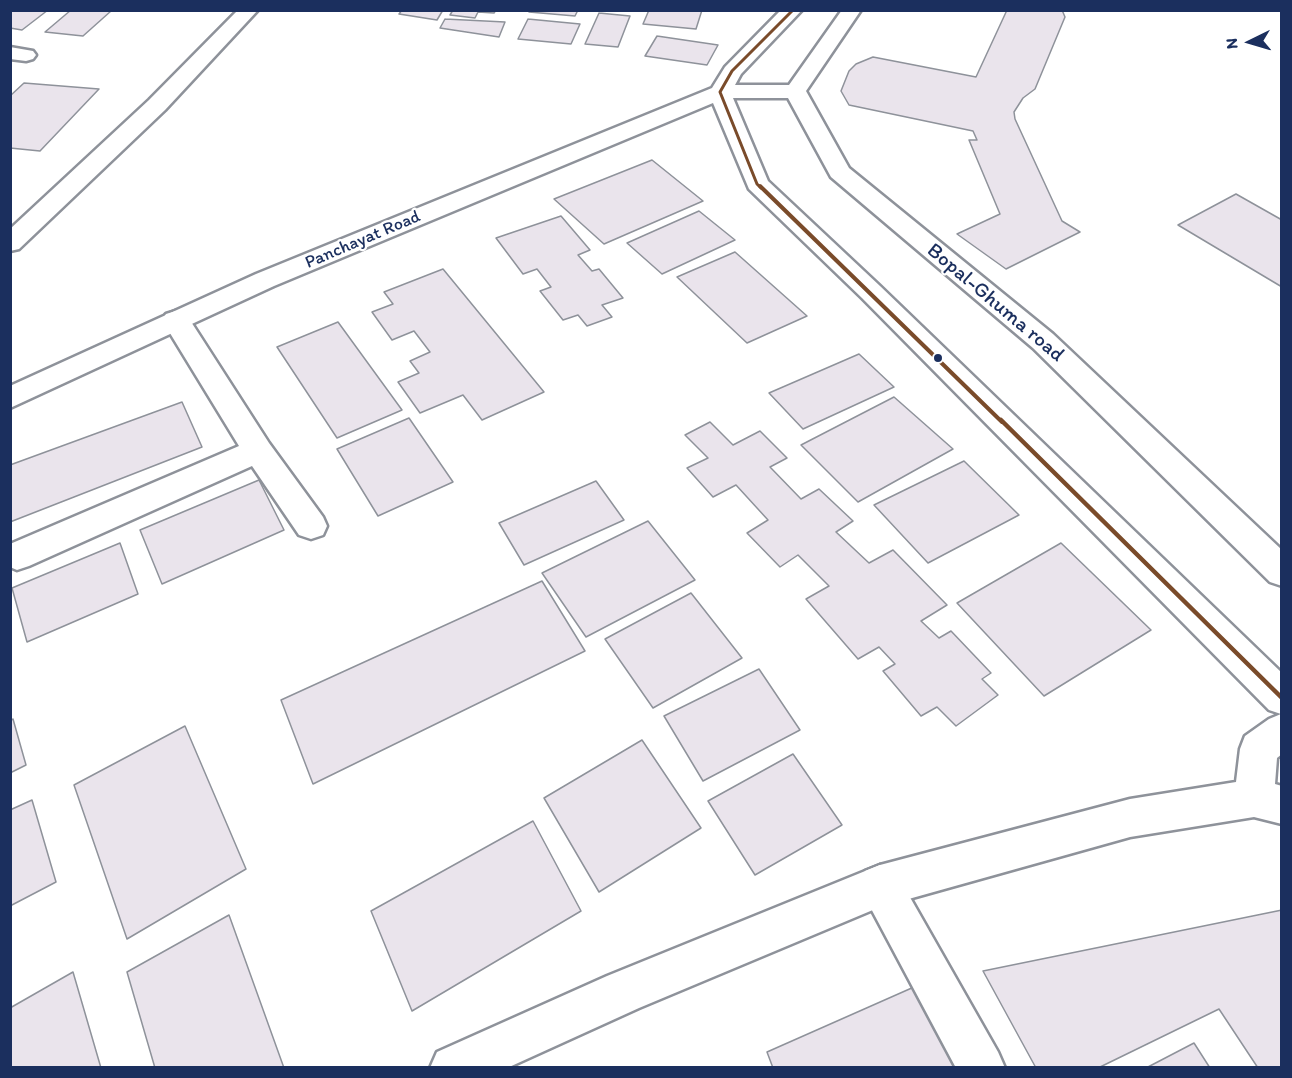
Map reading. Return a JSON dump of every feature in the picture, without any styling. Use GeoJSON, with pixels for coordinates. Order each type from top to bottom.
{"type":"FeatureCollection","features":[{"type":"Feature","properties":{"kind":"street"},"geometry":{"type":"LineString","coordinates":[[14,237],[157,105],[249,10]]}},
{"type":"Feature","properties":{"kind":"street"},"geometry":{"type":"LineString","coordinates":[[720,92],[732,71],[793,10]]}},
{"type":"Feature","properties":{"kind":"street"},"geometry":{"type":"LineString","coordinates":[[720,92],[795,91],[852,10]]}},
{"type":"Feature","properties":{"kind":"street","name":"Bopal-Ghuma road"},"geometry":{"type":"LineString","coordinates":[[795,91],[839,172],[1043,341],[1281,572]]}},
{"type":"Feature","properties":{"kind":"street"},"geometry":{"type":"LineString","coordinates":[[720,92],[757,184],[871,292],[1281,698]]}},
{"type":"Feature","properties":{"kind":"street","name":"Panchayat Road"},"geometry":{"type":"LineString","coordinates":[[10,398],[265,280],[720,92]]}},
{"type":"Feature","properties":{"kind":"street"},"geometry":{"type":"LineString","coordinates":[[176,320],[258,451],[311,526]]}},
{"type":"Feature","properties":{"kind":"street"},"geometry":{"type":"LineString","coordinates":[[17,556],[258,451]]}},
{"type":"Feature","properties":{"kind":"street"},"geometry":{"type":"LineString","coordinates":[[456,1067],[623,992],[880,886],[1130,818],[1268,802],[1259,749],[1281,731]]}},
{"type":"Feature","properties":{"kind":"street"},"geometry":{"type":"LineString","coordinates":[[880,886],[982,1068]]}},
{"type":"Feature","properties":{"kind":"building"},"geometry":{"type":"Polygon","coordinates":[[[10,10],[48,10],[22,30],[10,28],[10,10]]]}},
{"type":"Feature","properties":{"kind":"building"},"geometry":{"type":"Polygon","coordinates":[[[71,10],[111,11],[83,36],[45,32],[71,10]]]}},
{"type":"Feature","properties":{"kind":"building"},"geometry":{"type":"Polygon","coordinates":[[[402,10],[443,10],[437,20],[399,14],[402,10]]]}},
{"type":"Feature","properties":{"kind":"building"},"geometry":{"type":"Polygon","coordinates":[[[453,10],[496,10],[494,13],[478,12],[475,18],[450,15],[453,10]]]}},
{"type":"Feature","properties":{"kind":"building"},"geometry":{"type":"Polygon","coordinates":[[[530,10],[578,10],[575,16],[529,12],[530,10]]]}},
{"type":"Feature","properties":{"kind":"building"},"geometry":{"type":"Polygon","coordinates":[[[649,10],[702,10],[696,29],[643,24],[649,10]]]}},
{"type":"Feature","properties":{"kind":"building"},"geometry":{"type":"Polygon","coordinates":[[[1007,10],[1062,10],[1065,17],[1035,89],[1023,98],[1014,112],[1015,119],[1062,221],[1080,232],[1006,269],[957,234],[1000,214],[969,140],[977,140],[973,131],[849,105],[841,91],[849,71],[856,64],[873,57],[976,77],[1007,10]]]}},
{"type":"Feature","properties":{"kind":"building"},"geometry":{"type":"Polygon","coordinates":[[[599,13],[630,16],[618,47],[585,44],[599,13]]]}},
{"type":"Feature","properties":{"kind":"building"},"geometry":{"type":"Polygon","coordinates":[[[445,19],[505,22],[499,37],[440,28],[445,19]]]}},
{"type":"Feature","properties":{"kind":"building"},"geometry":{"type":"Polygon","coordinates":[[[528,19],[580,24],[571,44],[518,39],[528,19]]]}},
{"type":"Feature","properties":{"kind":"building"},"geometry":{"type":"Polygon","coordinates":[[[657,36],[718,45],[707,65],[645,56],[657,36]]]}},
{"type":"Feature","properties":{"kind":"building"},"geometry":{"type":"Polygon","coordinates":[[[24,83],[99,89],[40,151],[10,148],[10,96],[24,83]]]}},
{"type":"Feature","properties":{"kind":"building"},"geometry":{"type":"Polygon","coordinates":[[[652,160],[703,201],[604,244],[554,199],[652,160]]]}},
{"type":"Feature","properties":{"kind":"building"},"geometry":{"type":"Polygon","coordinates":[[[1236,194],[1282,220],[1282,287],[1178,225],[1236,194]]]}},
{"type":"Feature","properties":{"kind":"building"},"geometry":{"type":"Polygon","coordinates":[[[699,211],[735,240],[662,274],[627,243],[699,211]]]}},
{"type":"Feature","properties":{"kind":"building"},"geometry":{"type":"Polygon","coordinates":[[[561,216],[590,250],[578,255],[592,271],[599,269],[623,298],[602,305],[612,317],[587,326],[578,315],[563,320],[540,291],[551,287],[537,269],[523,274],[496,238],[561,216]]]}},
{"type":"Feature","properties":{"kind":"building"},"geometry":{"type":"Polygon","coordinates":[[[735,252],[807,316],[747,343],[677,277],[735,252]]]}},
{"type":"Feature","properties":{"kind":"building"},"geometry":{"type":"Polygon","coordinates":[[[443,269],[544,392],[482,420],[463,395],[420,413],[398,382],[419,373],[410,361],[430,352],[414,331],[392,340],[372,312],[393,304],[384,292],[443,269]]]}},
{"type":"Feature","properties":{"kind":"building"},"geometry":{"type":"Polygon","coordinates":[[[338,322],[402,410],[337,438],[277,347],[338,322]]]}},
{"type":"Feature","properties":{"kind":"building"},"geometry":{"type":"Polygon","coordinates":[[[859,354],[894,387],[803,429],[769,393],[859,354]]]}},
{"type":"Feature","properties":{"kind":"building"},"geometry":{"type":"Polygon","coordinates":[[[894,397],[953,449],[858,502],[801,445],[894,397]]]}},
{"type":"Feature","properties":{"kind":"building"},"geometry":{"type":"Polygon","coordinates":[[[182,402],[202,447],[10,522],[10,465],[182,402]]]}},
{"type":"Feature","properties":{"kind":"building"},"geometry":{"type":"Polygon","coordinates":[[[409,418],[453,482],[378,516],[337,449],[409,418]]]}},
{"type":"Feature","properties":{"kind":"building"},"geometry":{"type":"Polygon","coordinates":[[[710,422],[733,445],[760,431],[787,458],[770,467],[801,499],[819,489],[853,521],[836,532],[869,563],[893,550],[947,605],[921,621],[939,638],[951,631],[991,673],[982,679],[998,695],[956,726],[937,707],[921,716],[883,671],[895,664],[879,647],[858,659],[806,599],[829,586],[798,555],[780,567],[747,533],[768,520],[736,485],[713,497],[687,468],[708,458],[685,435],[710,422]]]}},
{"type":"Feature","properties":{"kind":"building"},"geometry":{"type":"Polygon","coordinates":[[[964,461],[1019,515],[928,563],[874,505],[964,461]]]}},
{"type":"Feature","properties":{"kind":"building"},"geometry":{"type":"Polygon","coordinates":[[[259,480],[284,530],[162,584],[140,530],[259,480]]]}},
{"type":"Feature","properties":{"kind":"building"},"geometry":{"type":"Polygon","coordinates":[[[596,481],[624,520],[524,565],[499,523],[596,481]]]}},
{"type":"Feature","properties":{"kind":"building"},"geometry":{"type":"Polygon","coordinates":[[[648,521],[695,580],[586,637],[542,573],[648,521]]]}},
{"type":"Feature","properties":{"kind":"building"},"geometry":{"type":"Polygon","coordinates":[[[120,543],[138,594],[27,642],[12,588],[120,543]]]}},
{"type":"Feature","properties":{"kind":"building"},"geometry":{"type":"Polygon","coordinates":[[[1061,543],[1151,630],[1044,696],[957,603],[1061,543]]]}},
{"type":"Feature","properties":{"kind":"building"},"geometry":{"type":"Polygon","coordinates":[[[542,581],[585,651],[313,784],[281,700],[542,581]]]}},
{"type":"Feature","properties":{"kind":"building"},"geometry":{"type":"Polygon","coordinates":[[[691,593],[742,658],[653,708],[605,639],[691,593]]]}},
{"type":"Feature","properties":{"kind":"building"},"geometry":{"type":"Polygon","coordinates":[[[759,669],[800,730],[703,781],[664,716],[759,669]]]}},
{"type":"Feature","properties":{"kind":"building"},"geometry":{"type":"Polygon","coordinates":[[[13,719],[26,765],[10,773],[10,721],[13,719]]]}},
{"type":"Feature","properties":{"kind":"building"},"geometry":{"type":"Polygon","coordinates":[[[185,726],[246,869],[127,939],[74,785],[185,726]]]}},
{"type":"Feature","properties":{"kind":"building"},"geometry":{"type":"Polygon","coordinates":[[[642,740],[701,828],[599,892],[544,798],[642,740]]]}},
{"type":"Feature","properties":{"kind":"building"},"geometry":{"type":"Polygon","coordinates":[[[793,754],[842,825],[755,875],[708,801],[793,754]]]}},
{"type":"Feature","properties":{"kind":"building"},"geometry":{"type":"Polygon","coordinates":[[[32,800],[56,882],[10,906],[10,810],[32,800]]]}},
{"type":"Feature","properties":{"kind":"building"},"geometry":{"type":"Polygon","coordinates":[[[533,821],[581,911],[412,1011],[371,911],[533,821]]]}},
{"type":"Feature","properties":{"kind":"building"},"geometry":{"type":"Polygon","coordinates":[[[1282,910],[1282,1068],[1258,1068],[1219,1009],[1098,1068],[1036,1068],[983,971],[1282,910]]]}},
{"type":"Feature","properties":{"kind":"building"},"geometry":{"type":"Polygon","coordinates":[[[229,915],[284,1068],[155,1068],[127,972],[229,915]]]}},
{"type":"Feature","properties":{"kind":"building"},"geometry":{"type":"Polygon","coordinates":[[[73,972],[101,1068],[10,1068],[10,1008],[73,972]]]}},
{"type":"Feature","properties":{"kind":"building"},"geometry":{"type":"Polygon","coordinates":[[[914,987],[956,1068],[773,1068],[767,1052],[914,987]]]}},
{"type":"Feature","properties":{"kind":"building"},"geometry":{"type":"Polygon","coordinates":[[[1194,1043],[1210,1068],[1146,1068],[1194,1043]]]}},
{"type":"Feature","properties":{"kind":"transit line"},"geometry":{"type":"LineString","coordinates":[[793,10],[732,71],[720,92],[757,184],[871,292],[1282,698]]}}]}
